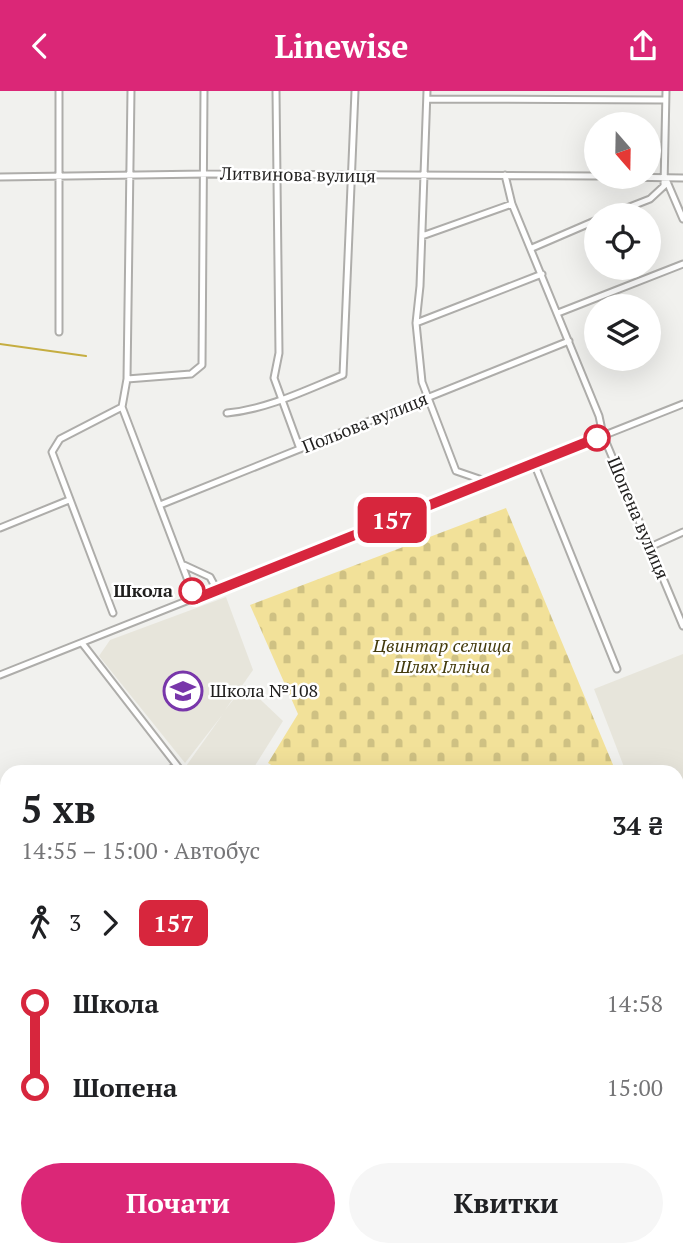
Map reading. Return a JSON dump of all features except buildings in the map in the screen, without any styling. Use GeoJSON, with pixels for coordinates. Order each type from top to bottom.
{"type":"FeatureCollection","features":[{"type":"Feature","properties":{"kind":"street"},"geometry":{"type":"LineString","coordinates":[[59,91],[59,332]]}},
{"type":"Feature","properties":{"kind":"street"},"geometry":{"type":"LineString","coordinates":[[131,91],[132,176],[127,379],[121,407],[195,599]]}},
{"type":"Feature","properties":{"kind":"street"},"geometry":{"type":"LineString","coordinates":[[127,379],[191,374],[202,365],[206,174],[204,91]]}},
{"type":"Feature","properties":{"kind":"street"},"geometry":{"type":"LineString","coordinates":[[276,91],[279,353],[274,378],[300,449]]}},
{"type":"Feature","properties":{"kind":"street"},"geometry":{"type":"LineString","coordinates":[[227,412],[246,411],[282,400],[343,375],[355,91]]}},
{"type":"Feature","properties":{"kind":"street"},"geometry":{"type":"LineString","coordinates":[[427,91],[416,323],[422,382],[456,471],[488,482]]}},
{"type":"Feature","properties":{"kind":"street"},"geometry":{"type":"LineString","coordinates":[[640,203],[650,199],[664,185],[666,91]]}},
{"type":"Feature","properties":{"kind":"street"},"geometry":{"type":"LineString","coordinates":[[427,99],[665,100]]}},
{"type":"Feature","properties":{"kind":"street","name":"Литвинова вулиця"},"geometry":{"type":"LineString","coordinates":[[0,177],[206,174],[584,176]]}},
{"type":"Feature","properties":{"kind":"street","name":"Шопена вулиця"},"geometry":{"type":"LineString","coordinates":[[505,175],[512,204],[558,313],[603,435],[683,626]]}},
{"type":"Feature","properties":{"kind":"street"},"geometry":{"type":"LineString","coordinates":[[665,177],[683,178]]}},
{"type":"Feature","properties":{"kind":"street"},"geometry":{"type":"LineString","coordinates":[[665,177],[683,219]]}},
{"type":"Feature","properties":{"kind":"street"},"geometry":{"type":"LineString","coordinates":[[422,236],[512,204]]}},
{"type":"Feature","properties":{"kind":"street"},"geometry":{"type":"LineString","coordinates":[[532,248],[584,226]]}},
{"type":"Feature","properties":{"kind":"street"},"geometry":{"type":"LineString","coordinates":[[558,313],[683,264]]}},
{"type":"Feature","properties":{"kind":"street"},"geometry":{"type":"LineString","coordinates":[[416,323],[542,274]]}},
{"type":"Feature","properties":{"kind":"street","name":"Польова вулиця"},"geometry":{"type":"LineString","coordinates":[[160,505],[569,341]]}},
{"type":"Feature","properties":{"kind":"street"},"geometry":{"type":"LineString","coordinates":[[0,675],[683,404]]}},
{"type":"Feature","properties":{"kind":"street"},"geometry":{"type":"LineString","coordinates":[[113,613],[52,452],[60,439],[121,407]]}},
{"type":"Feature","properties":{"kind":"street"},"geometry":{"type":"LineString","coordinates":[[534,463],[617,669]]}},
{"type":"Feature","properties":{"kind":"street"},"geometry":{"type":"LineString","coordinates":[[0,528],[69,500]]}},
{"type":"Feature","properties":{"kind":"street"},"geometry":{"type":"LineString","coordinates":[[650,547],[683,532]]}},
{"type":"Feature","properties":{"kind":"street"},"geometry":{"type":"LineString","coordinates":[[184,565],[210,577],[217,590]]}},
{"type":"Feature","properties":{"kind":"street"},"geometry":{"type":"LineString","coordinates":[[82,643],[176,765]]}},
{"type":"Feature","properties":{"kind":"shaded area","name":"Школа №108"},"geometry":{"type":"Polygon","coordinates":[[[226,597],[253,670],[225,710],[245,685],[283,721],[255,765],[187,765],[223,714],[185,763],[99,656],[110,640],[226,597]]]}},
{"type":"Feature","properties":{"kind":"shaded area"},"geometry":{"type":"Polygon","coordinates":[[[683,654],[683,765],[623,765],[594,689],[683,654]]]}},
{"type":"Feature","properties":{"kind":"green space","name":"Цвинтар селища Шлях Ілліча"},"geometry":{"type":"Polygon","coordinates":[[[506,508],[613,765],[271,765],[268,763],[298,714],[250,605],[506,508]]]}},
{"type":"Feature","properties":{"kind":"waterway"},"geometry":{"type":"LineString","coordinates":[[0,344],[86,356]]}},
{"type":"Feature","properties":{"kind":"bus line","name":"157"},"geometry":{"type":"LineString","coordinates":[[192,591],[195,599],[597,438]]}},
{"type":"Feature","properties":{"kind":"place","name":"Школа"},"geometry":{"type":"Point","coordinates":[192,591]}},
{"type":"Feature","properties":{"kind":"place","name":"Школа №108"},"geometry":{"type":"Point","coordinates":[183,691]}}]}
